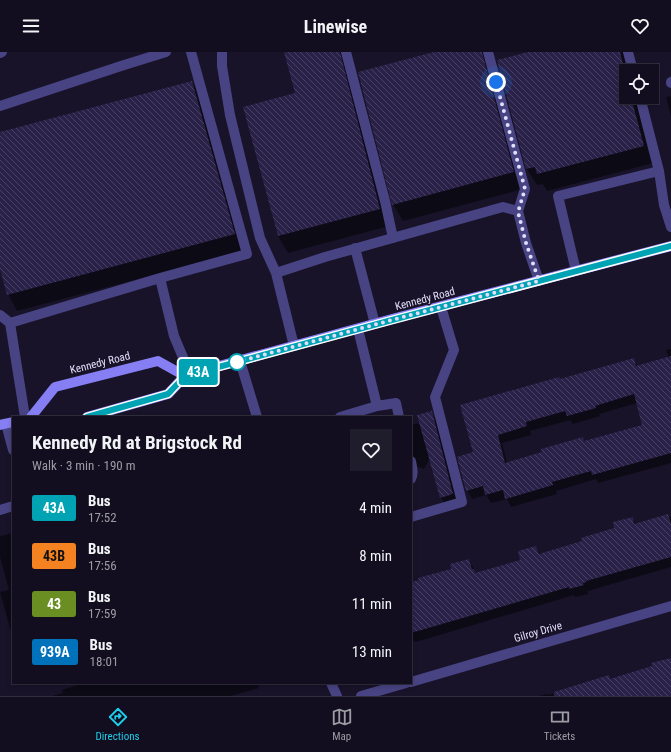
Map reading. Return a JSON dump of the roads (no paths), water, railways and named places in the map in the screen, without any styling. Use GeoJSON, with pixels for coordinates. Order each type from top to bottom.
{"type":"FeatureCollection","features":[{"type":"Feature","properties":{"kind":"main road","name":"Kennedy Road"},"geometry":{"type":"LineString","coordinates":[[33,416],[55,387],[158,361],[188,375],[671,246]]}},
{"type":"Feature","properties":{"kind":"main road"},"geometry":{"type":"LineString","coordinates":[[91,416],[168,394],[188,375]]}},
{"type":"Feature","properties":{"kind":"street"},"geometry":{"type":"LineString","coordinates":[[0,106],[166,52]]}},
{"type":"Feature","properties":{"kind":"street"},"geometry":{"type":"LineString","coordinates":[[10,323],[160,278],[247,254],[191,52]]}},
{"type":"Feature","properties":{"kind":"street"},"geometry":{"type":"LineString","coordinates":[[222,52],[222,66],[230,115],[260,238],[276,273],[294,346]]}},
{"type":"Feature","properties":{"kind":"street"},"geometry":{"type":"LineString","coordinates":[[346,52],[385,201],[393,238]]}},
{"type":"Feature","properties":{"kind":"street"},"geometry":{"type":"LineString","coordinates":[[488,52],[525,189],[518,212],[526,243],[539,281]]}},
{"type":"Feature","properties":{"kind":"street"},"geometry":{"type":"LineString","coordinates":[[628,52],[631,64]]}},
{"type":"Feature","properties":{"kind":"street"},"geometry":{"type":"LineString","coordinates":[[642,104],[659,171],[664,205],[671,228]]}},
{"type":"Feature","properties":{"kind":"street"},"geometry":{"type":"LineString","coordinates":[[576,271],[558,196],[659,171]]}},
{"type":"Feature","properties":{"kind":"street"},"geometry":{"type":"LineString","coordinates":[[276,273],[355,248],[503,207],[518,212]]}},
{"type":"Feature","properties":{"kind":"street"},"geometry":{"type":"LineString","coordinates":[[355,248],[375,324]]}},
{"type":"Feature","properties":{"kind":"street"},"geometry":{"type":"LineString","coordinates":[[160,278],[174,336],[188,375]]}},
{"type":"Feature","properties":{"kind":"street"},"geometry":{"type":"LineString","coordinates":[[412,517],[462,502],[435,397],[454,350],[441,307]]}},
{"type":"Feature","properties":{"kind":"street"},"geometry":{"type":"LineString","coordinates":[[0,314],[10,323],[25,416]]}},
{"type":"Feature","properties":{"kind":"street"},"geometry":{"type":"LineString","coordinates":[[358,329],[378,406]]}},
{"type":"Feature","properties":{"kind":"street"},"geometry":{"type":"LineString","coordinates":[[240,361],[257,416]]}},
{"type":"Feature","properties":{"kind":"street"},"geometry":{"type":"LineString","coordinates":[[343,416],[378,406],[396,403],[399,416]]}},
{"type":"Feature","properties":{"kind":"street"},"geometry":{"type":"LineString","coordinates":[[6,423],[12,446]]}},
{"type":"Feature","properties":{"kind":"street"},"geometry":{"type":"LineString","coordinates":[[0,510],[12,506]]}},
{"type":"Feature","properties":{"kind":"street","name":"Gilroy Drive"},"geometry":{"type":"LineString","coordinates":[[412,682],[671,606]]}},
{"type":"Feature","properties":{"kind":"street"},"geometry":{"type":"LineString","coordinates":[[331,684],[337,696]]}},
{"type":"Feature","properties":{"kind":"street"},"geometry":{"type":"LineString","coordinates":[[361,696],[403,684]]}}]}
